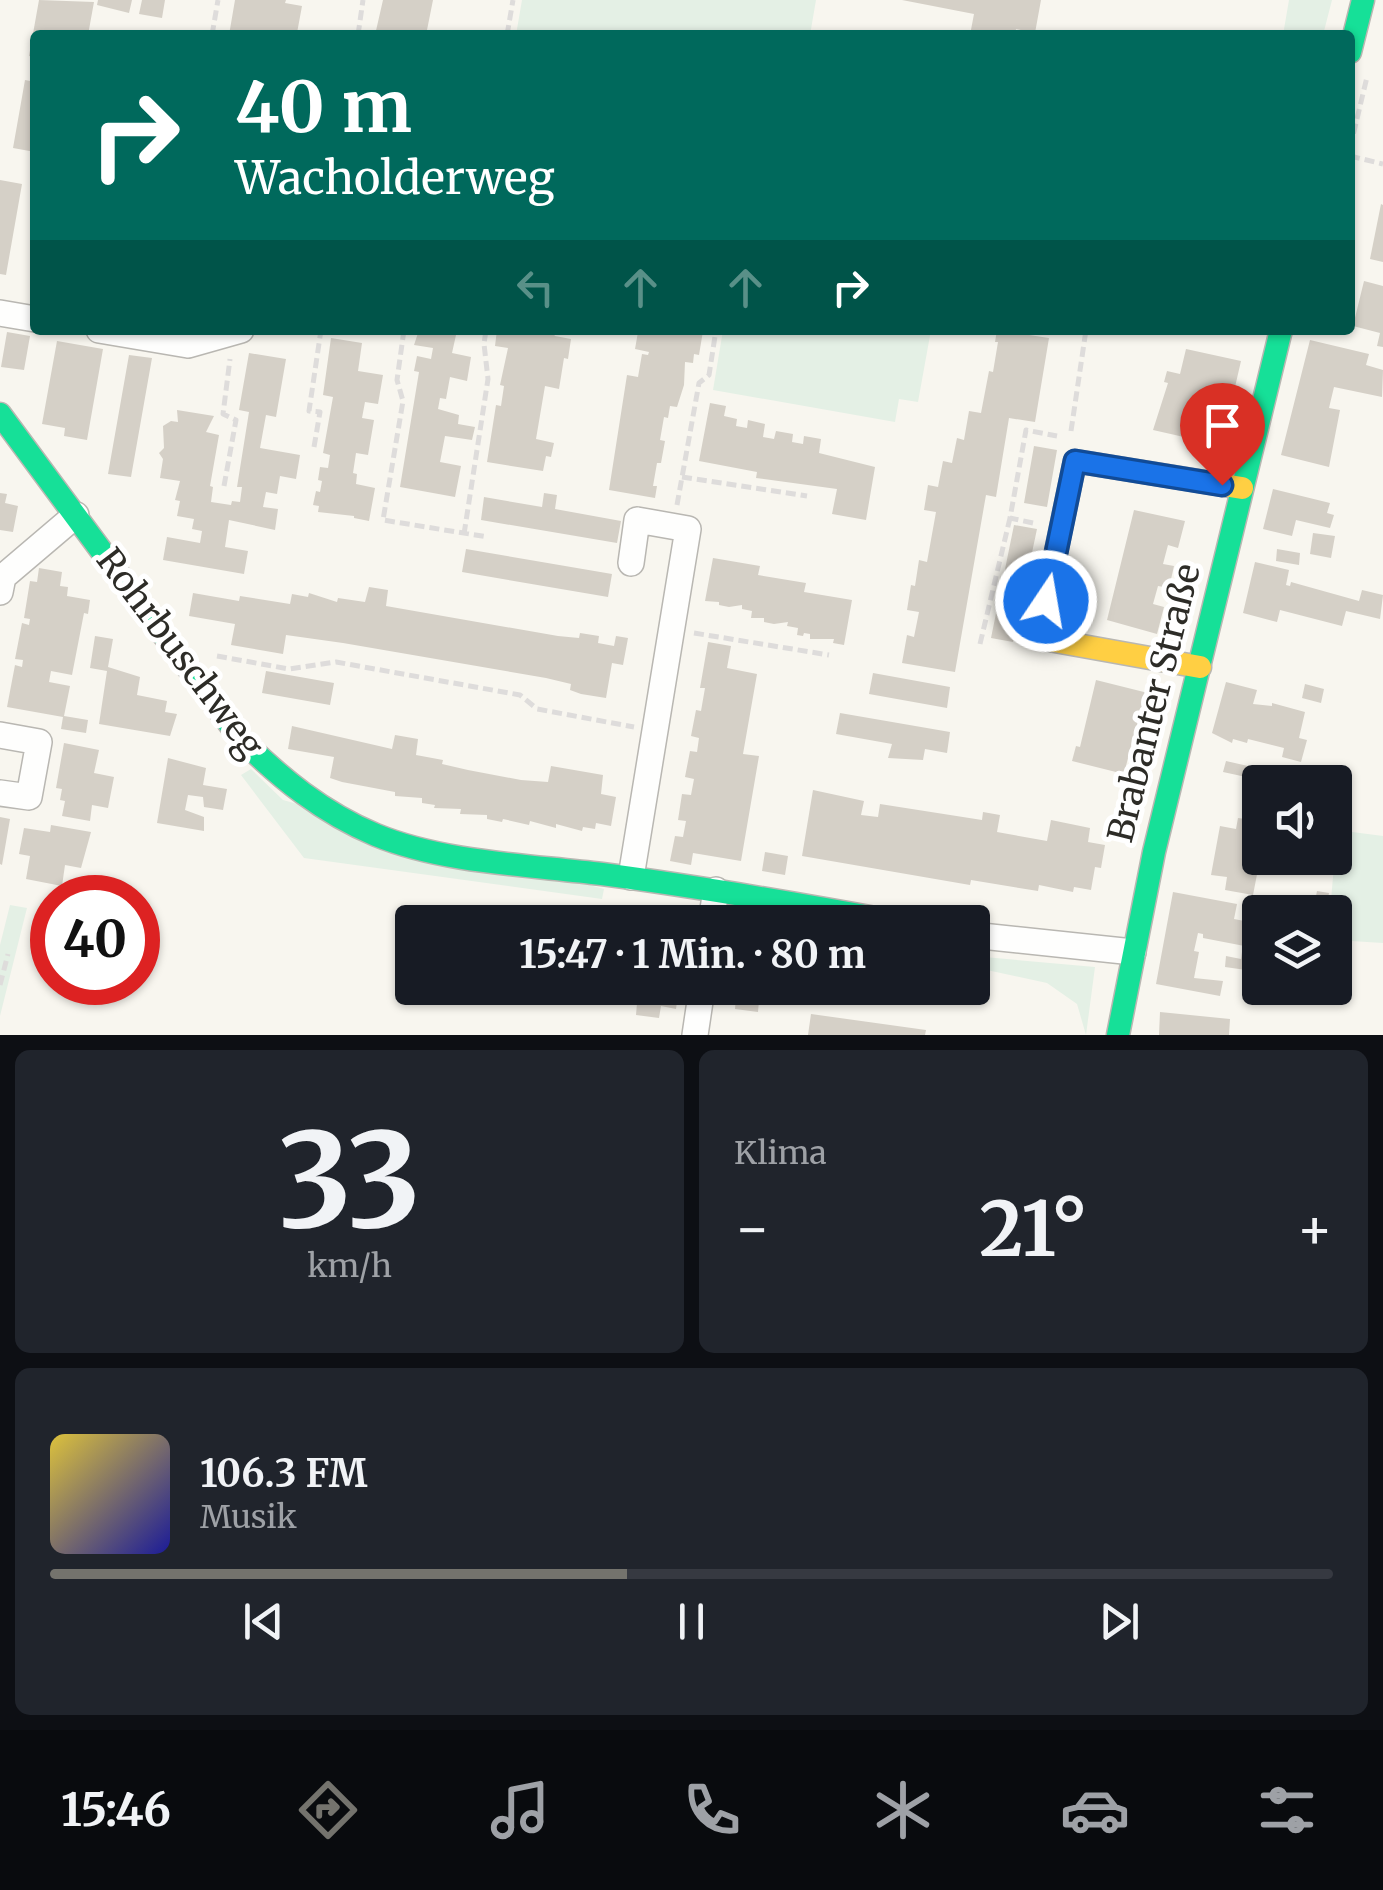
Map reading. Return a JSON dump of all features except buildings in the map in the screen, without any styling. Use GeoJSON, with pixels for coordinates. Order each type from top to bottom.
{"type":"FeatureCollection","features":[{"type":"Feature","properties":{"kind":"street"},"geometry":{"type":"LineString","coordinates":[[1355,32],[1363,0]]}},
{"type":"Feature","properties":{"kind":"street"},"geometry":{"type":"LineString","coordinates":[[0,313],[30,318]]}},
{"type":"Feature","properties":{"kind":"street"},"geometry":{"type":"LineString","coordinates":[[128,335],[188,346],[225,335]]}},
{"type":"Feature","properties":{"kind":"street","name":"Brabanter Straße"},"geometry":{"type":"LineString","coordinates":[[1118,1035],[1154,852],[1280,335]]}},
{"type":"Feature","properties":{"kind":"street","name":"Rohrbuschweg"},"geometry":{"type":"LineString","coordinates":[[0,414],[240,738],[282,781],[355,828],[406,847],[434,852],[631,877],[801,905]]}},
{"type":"Feature","properties":{"kind":"street"},"geometry":{"type":"LineString","coordinates":[[1200,667],[1038,638],[1075,461],[1242,488]]}},
{"type":"Feature","properties":{"kind":"street","name":"Rohrbuschweg"},"geometry":{"type":"LineString","coordinates":[[0,592],[3,577],[76,515]]}},
{"type":"Feature","properties":{"kind":"street"},"geometry":{"type":"LineString","coordinates":[[630,563],[636,520],[688,529],[631,877]]}},
{"type":"Feature","properties":{"kind":"street"},"geometry":{"type":"LineString","coordinates":[[0,735],[39,742],[29,797],[0,792]]}},
{"type":"Feature","properties":{"kind":"street"},"geometry":{"type":"LineString","coordinates":[[714,905],[716,890]]}},
{"type":"Feature","properties":{"kind":"street"},"geometry":{"type":"LineString","coordinates":[[990,937],[1133,952]]}},
{"type":"Feature","properties":{"kind":"street"},"geometry":{"type":"LineString","coordinates":[[695,1035],[699,1005]]}},
{"type":"Feature","properties":{"kind":"path"},"geometry":{"type":"LineString","coordinates":[[213,30],[218,0]]}},
{"type":"Feature","properties":{"kind":"path"},"geometry":{"type":"LineString","coordinates":[[359,30],[364,0]]}},
{"type":"Feature","properties":{"kind":"path"},"geometry":{"type":"LineString","coordinates":[[508,30],[513,0]]}},
{"type":"Feature","properties":{"kind":"path"},"geometry":{"type":"LineString","coordinates":[[1355,157],[1383,164]]}},
{"type":"Feature","properties":{"kind":"path"},"geometry":{"type":"LineString","coordinates":[[224,486],[236,420],[223,414],[237,335]]}},
{"type":"Feature","properties":{"kind":"path"},"geometry":{"type":"LineString","coordinates":[[314,447],[320,412],[309,411],[319,335]]}},
{"type":"Feature","properties":{"kind":"path"},"geometry":{"type":"LineString","coordinates":[[403,335],[397,380],[403,401],[383,520],[488,537]]}},
{"type":"Feature","properties":{"kind":"path"},"geometry":{"type":"LineString","coordinates":[[464,534],[488,379],[485,335]]}},
{"type":"Feature","properties":{"kind":"path"},"geometry":{"type":"LineString","coordinates":[[672,527],[698,383],[708,375],[715,335]]}},
{"type":"Feature","properties":{"kind":"path"},"geometry":{"type":"LineString","coordinates":[[980,644],[1026,430],[1070,438],[1085,335]]}},
{"type":"Feature","properties":{"kind":"path"},"geometry":{"type":"LineString","coordinates":[[682,477],[807,496]]}},
{"type":"Feature","properties":{"kind":"path"},"geometry":{"type":"LineString","coordinates":[[1010,518],[1061,528]]}},
{"type":"Feature","properties":{"kind":"path"},"geometry":{"type":"LineString","coordinates":[[673,630],[830,655]]}},
{"type":"Feature","properties":{"kind":"path"},"geometry":{"type":"LineString","coordinates":[[185,664],[220,655],[288,668],[336,662],[520,695],[536,709],[656,731]]}},
{"type":"Feature","properties":{"kind":"path"},"geometry":{"type":"LineString","coordinates":[[0,985],[8,954]]}},
{"type":"Feature","properties":{"kind":"shaded area"},"geometry":{"type":"Polygon","coordinates":[[[522,0],[816,0],[811,30],[517,30],[522,0]]]}},
{"type":"Feature","properties":{"kind":"shaded area"},"geometry":{"type":"Polygon","coordinates":[[[1289,0],[1332,0],[1324,30],[1284,30],[1289,0]]]}},
{"type":"Feature","properties":{"kind":"shaded area"},"geometry":{"type":"Polygon","coordinates":[[[722,335],[930,335],[918,402],[899,399],[895,422],[713,390],[722,335]]]}},
{"type":"Feature","properties":{"kind":"shaded area"},"geometry":{"type":"Polygon","coordinates":[[[251,769],[283,800],[604,889],[602,899],[304,858],[241,775],[251,769]]]}},
{"type":"Feature","properties":{"kind":"shaded area"},"geometry":{"type":"Polygon","coordinates":[[[1352,832],[1383,836],[1383,943],[1352,941],[1352,895],[1331,895],[1333,875],[1352,875],[1352,832]]]}},
{"type":"Feature","properties":{"kind":"shaded area"},"geometry":{"type":"Polygon","coordinates":[[[10,905],[27,908],[0,1016],[0,945],[10,905]]]}},
{"type":"Feature","properties":{"kind":"shaded area"},"geometry":{"type":"Polygon","coordinates":[[[990,958],[1095,967],[1086,1035],[1077,1004],[1047,983],[990,971],[990,958]]]}},
{"type":"Feature","properties":{"kind":"traffic: fast"},"geometry":{"type":"LineString","coordinates":[[1355,32],[1363,0]]}},
{"type":"Feature","properties":{"kind":"traffic: fast"},"geometry":{"type":"LineString","coordinates":[[1118,1035],[1154,852],[1280,335]]}},
{"type":"Feature","properties":{"kind":"traffic: fast"},"geometry":{"type":"LineString","coordinates":[[0,414],[240,738],[287,780],[338,816],[376,835],[430,852],[804,905]]}},
{"type":"Feature","properties":{"kind":"traffic: slow"},"geometry":{"type":"LineString","coordinates":[[1200,667],[1038,638],[1075,461],[1242,488]]}},
{"type":"Feature","properties":{"kind":"route"},"geometry":{"type":"LineString","coordinates":[[1046,601],[1075,461],[1222,485]]}}]}
